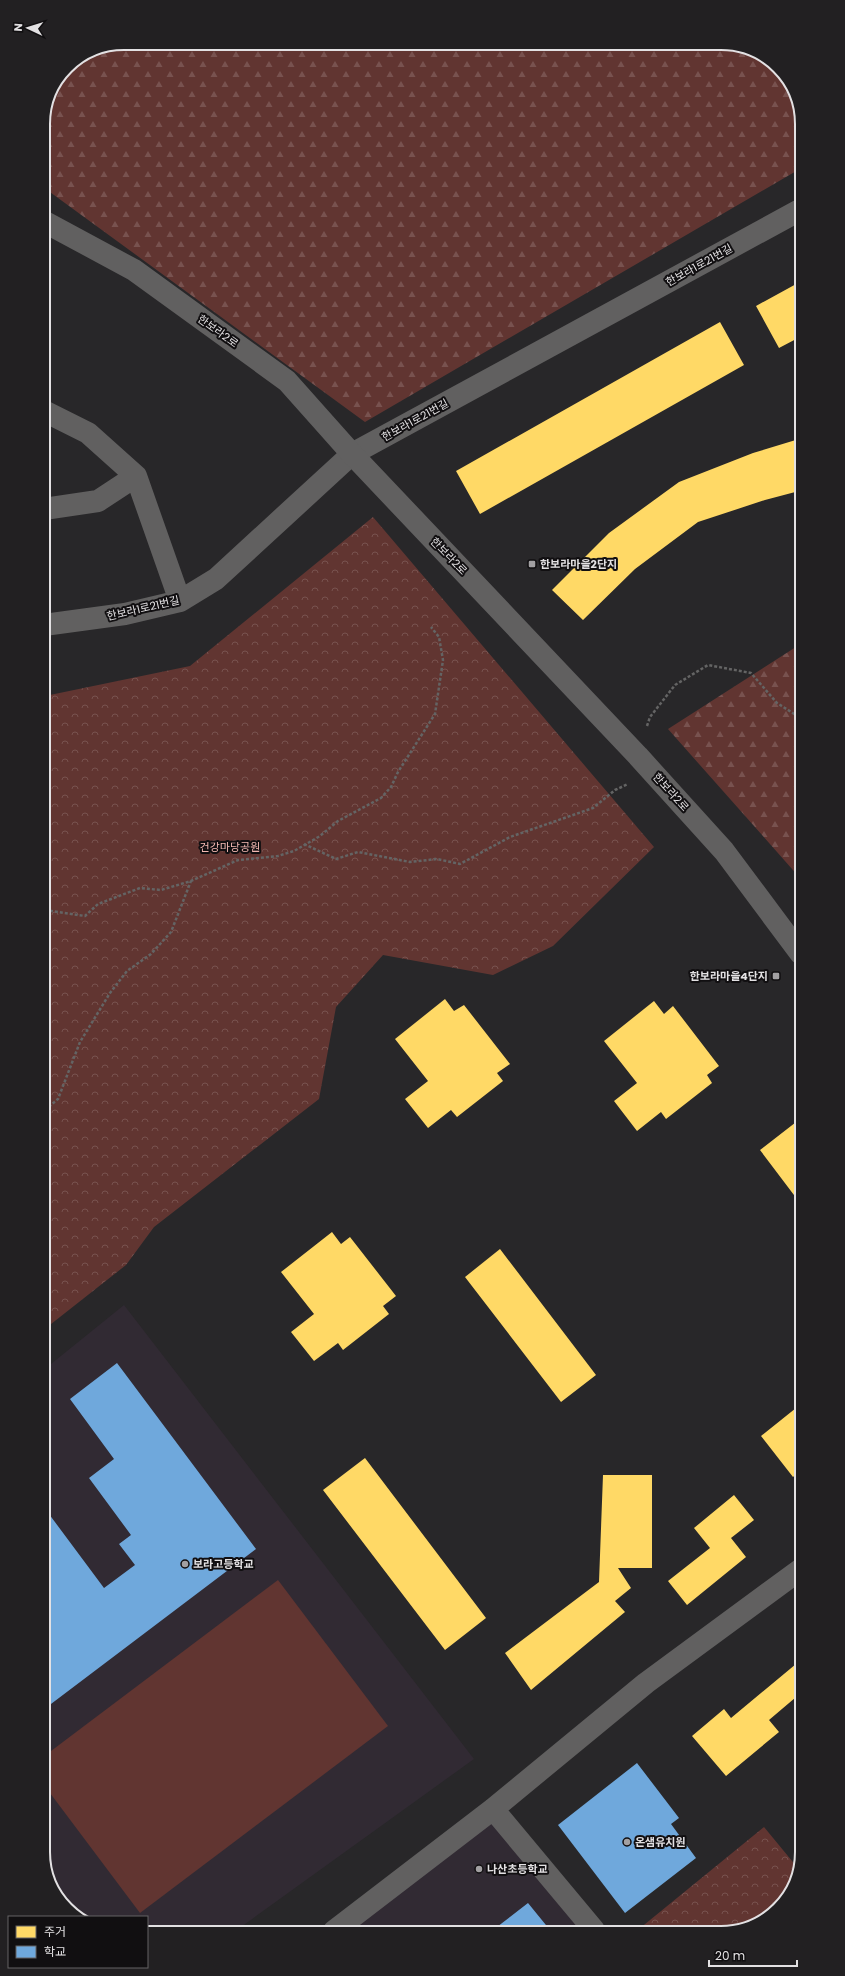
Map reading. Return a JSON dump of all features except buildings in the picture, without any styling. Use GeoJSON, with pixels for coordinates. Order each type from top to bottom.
{"type":"FeatureCollection","features":[{"type":"Feature","properties":{"kind":"street","name":"한보라1로21번길"},"geometry":{"type":"LineString","coordinates":[[50,623],[125,614],[180,601],[216,579],[352,454],[795,213]]}},
{"type":"Feature","properties":{"kind":"street","name":"한보라2로"},"geometry":{"type":"LineString","coordinates":[[50,225],[134,270],[287,381],[352,454],[638,756],[724,851],[795,946]]}},
{"type":"Feature","properties":{"kind":"street"},"geometry":{"type":"LineString","coordinates":[[50,414],[88,433],[136,476],[180,601]]}},
{"type":"Feature","properties":{"kind":"street"},"geometry":{"type":"LineString","coordinates":[[50,508],[98,501],[136,476]]}},
{"type":"Feature","properties":{"kind":"street"},"geometry":{"type":"LineString","coordinates":[[341,1926],[493,1809],[646,1683],[795,1573]]}},
{"type":"Feature","properties":{"kind":"street"},"geometry":{"type":"LineString","coordinates":[[493,1809],[591,1926]]}},
{"type":"Feature","properties":{"kind":"path"},"geometry":{"type":"LineString","coordinates":[[50,911],[85,916],[98,904],[140,888],[161,890],[191,881],[238,860],[278,856],[294,851],[320,836],[338,822],[382,798],[391,787],[398,772],[435,714],[443,660],[439,637],[432,627]]}},
{"type":"Feature","properties":{"kind":"path"},"geometry":{"type":"LineString","coordinates":[[304,844],[336,859],[358,852],[410,862],[437,859],[460,864],[510,837],[592,808],[615,790],[630,783],[650,717],[675,685],[708,665],[751,673],[776,703],[795,715]]}},
{"type":"Feature","properties":{"kind":"path"},"geometry":{"type":"LineString","coordinates":[[50,1106],[58,1099],[80,1042],[110,993],[127,970],[151,954],[171,932],[191,881]]}},
{"type":"Feature","properties":{"kind":"shaded area","name":"보라고등학교"},"geometry":{"type":"Polygon","coordinates":[[[124,1305],[474,1759],[242,1926],[148,1926],[148,1916],[87,1916],[79,1911],[65,1897],[54,1875],[50,1856],[50,1365],[124,1305]]]}},
{"type":"Feature","properties":{"kind":"shaded area","name":"나산초등학교"},"geometry":{"type":"Polygon","coordinates":[[[493,1809],[591,1926],[341,1926],[493,1809]]]}},
{"type":"Feature","properties":{"kind":"green space"},"geometry":{"type":"Polygon","coordinates":[[[120,50],[725,50],[735,51],[753,58],[766,65],[780,79],[791,101],[794,115],[795,172],[365,422],[50,192],[50,120],[53,105],[58,92],[68,75],[79,65],[101,54],[120,50]]]}},
{"type":"Feature","properties":{"kind":"green space","name":"건강마당공원"},"geometry":{"type":"Polygon","coordinates":[[[373,517],[654,847],[553,946],[493,975],[383,955],[336,1007],[319,1099],[154,1227],[126,1265],[50,1325],[50,695],[190,666],[373,517]]]}},
{"type":"Feature","properties":{"kind":"green space"},"geometry":{"type":"Polygon","coordinates":[[[795,648],[795,872],[668,729],[795,648]]]}},
{"type":"Feature","properties":{"kind":"green space"},"geometry":{"type":"Polygon","coordinates":[[[278,1580],[388,1726],[140,1913],[50,1793],[50,1752],[278,1580]]]}},
{"type":"Feature","properties":{"kind":"green space"},"geometry":{"type":"Polygon","coordinates":[[[764,1827],[794,1863],[789,1880],[777,1901],[766,1911],[744,1922],[735,1925],[720,1926],[643,1926],[764,1827]]]}},
{"type":"Feature","properties":{"kind":"place","name":"한보라마을2단지"},"geometry":{"type":"Point","coordinates":[532,564]}},
{"type":"Feature","properties":{"kind":"place","name":"한보라마을4단지"},"geometry":{"type":"Point","coordinates":[776,976]}},
{"type":"Feature","properties":{"kind":"place","name":"보라고등학교"},"geometry":{"type":"Point","coordinates":[185,1564]}},
{"type":"Feature","properties":{"kind":"place","name":"온샘유치원"},"geometry":{"type":"Point","coordinates":[627,1842]}},
{"type":"Feature","properties":{"kind":"place","name":"나산초등학교"},"geometry":{"type":"Point","coordinates":[479,1869]}}]}
